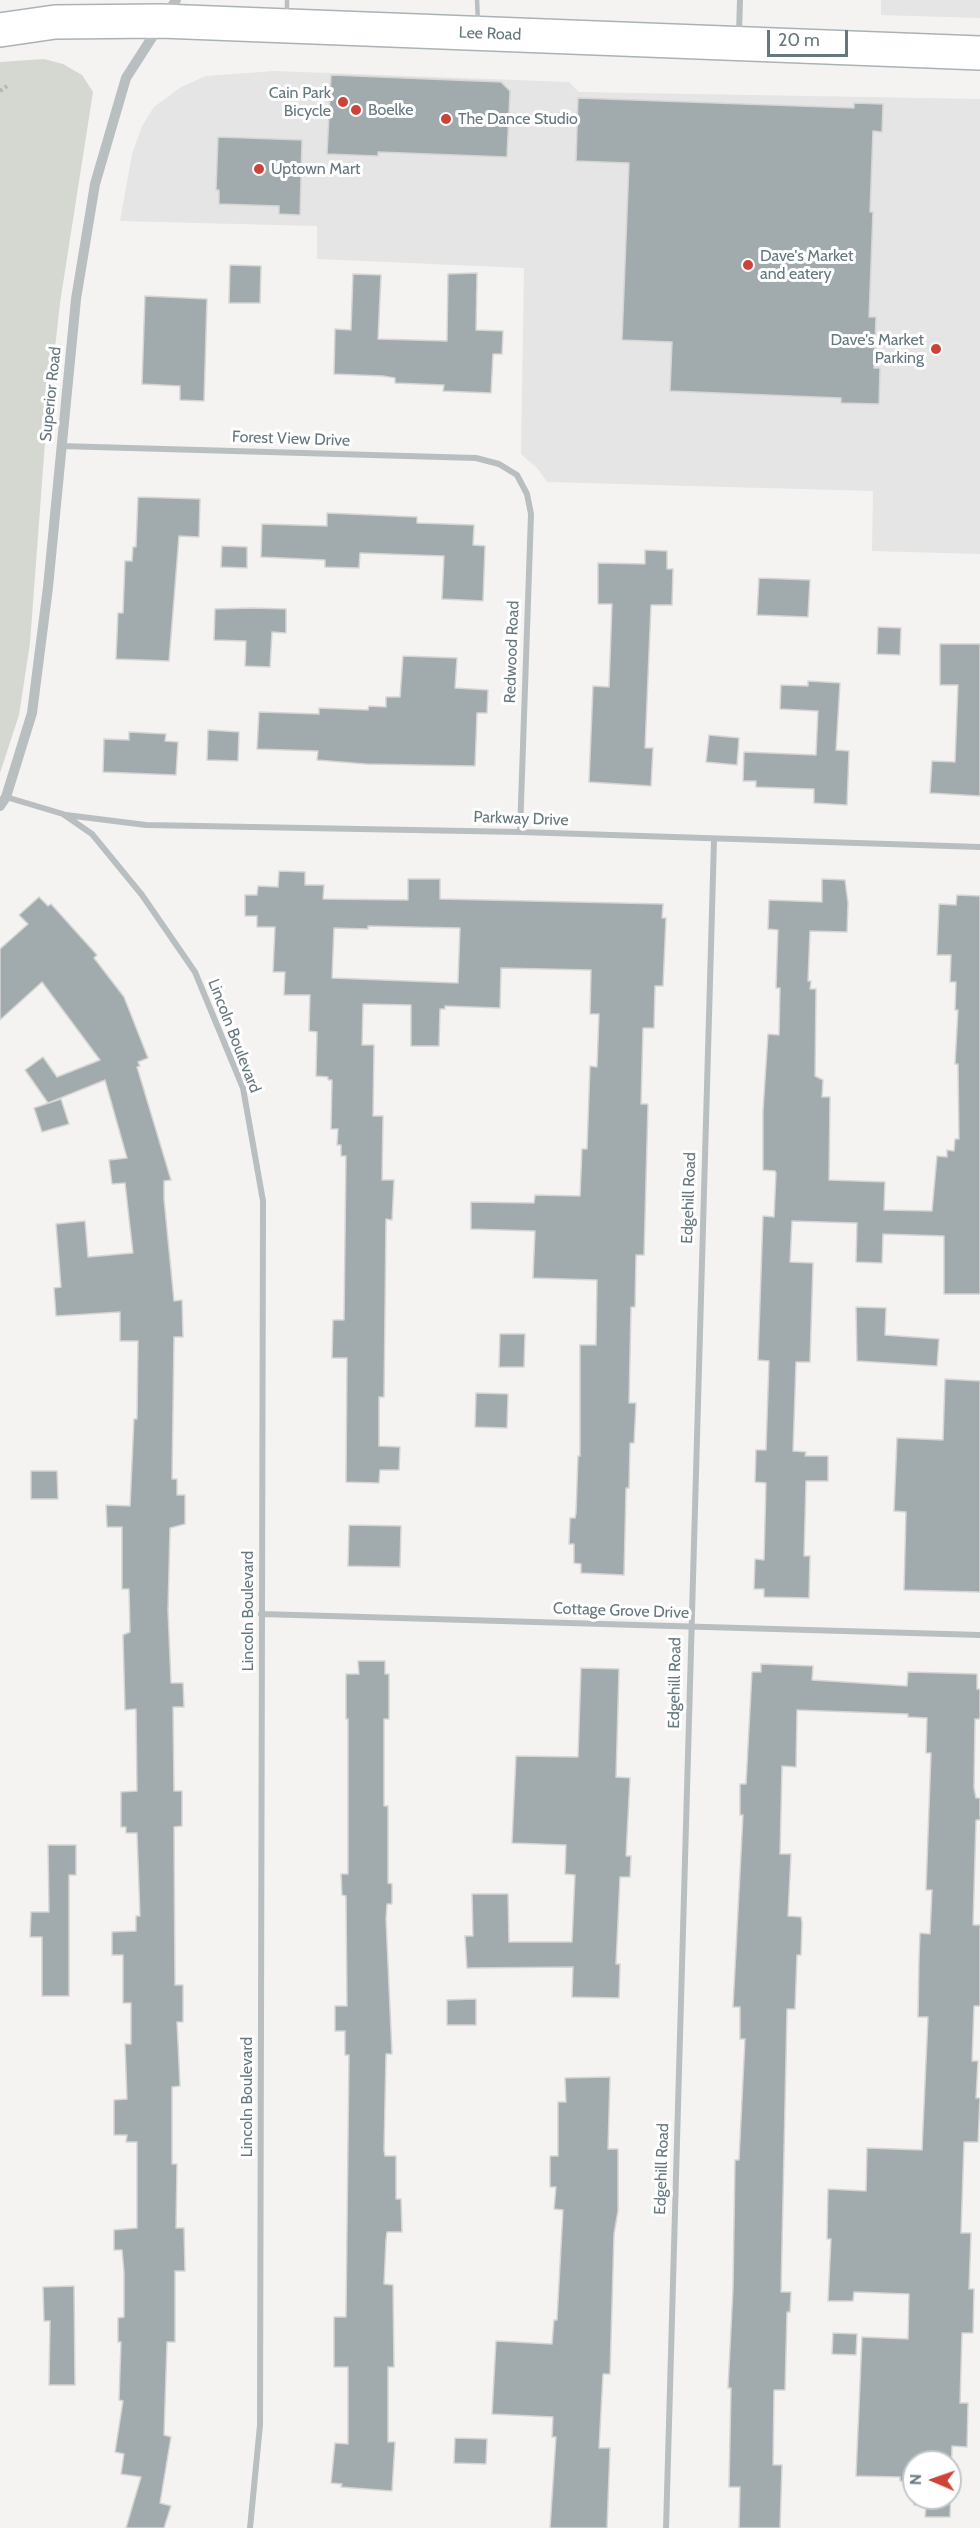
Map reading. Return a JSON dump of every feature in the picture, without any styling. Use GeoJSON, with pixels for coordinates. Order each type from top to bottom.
{"type":"FeatureCollection","features":[{"type":"Feature","properties":{"kind":"main road","name":"Lee Road"},"geometry":{"type":"LineString","coordinates":[[0,30],[168,10],[287,13],[478,34],[980,53]]}},
{"type":"Feature","properties":{"kind":"street"},"geometry":{"type":"LineString","coordinates":[[739,43],[740,0]]}},
{"type":"Feature","properties":{"kind":"street","name":"Superior Road"},"geometry":{"type":"LineString","coordinates":[[3,801],[32,713],[48,587],[76,299],[95,184],[126,78],[168,10]]}},
{"type":"Feature","properties":{"kind":"street","name":"Forest View Drive"},"geometry":{"type":"LineString","coordinates":[[60,446],[476,458],[499,464],[517,476]]}},
{"type":"Feature","properties":{"kind":"street","name":"Redwood Road"},"geometry":{"type":"LineString","coordinates":[[517,476],[527,494],[531,514],[520,832]]}},
{"type":"Feature","properties":{"kind":"street","name":"Lincoln Boulevard"},"geometry":{"type":"LineString","coordinates":[[3,801],[63,814],[92,834],[114,858],[195,972],[243,1088],[262,1201],[260,2425],[250,2528]]}},
{"type":"Feature","properties":{"kind":"street","name":"Parkway Drive"},"geometry":{"type":"LineString","coordinates":[[63,814],[146,825],[520,832],[980,848]]}},
{"type":"Feature","properties":{"kind":"street","name":"Edgehill Road"},"geometry":{"type":"LineString","coordinates":[[666,2528],[714,840]]}},
{"type":"Feature","properties":{"kind":"street","name":"Cottage Grove Drive"},"geometry":{"type":"LineString","coordinates":[[261,1614],[980,1635]]}},
{"type":"Feature","properties":{"kind":"lane"},"geometry":{"type":"LineString","coordinates":[[477,0],[478,34]]}},
{"type":"Feature","properties":{"kind":"path"},"geometry":{"type":"LineString","coordinates":[[0,92],[7,86]]}},
{"type":"Feature","properties":{"kind":"shaded area"},"geometry":{"type":"Polygon","coordinates":[[[881,0],[980,0],[980,18],[881,15],[881,0]]]}},
{"type":"Feature","properties":{"kind":"shaded area"},"geometry":{"type":"Polygon","coordinates":[[[44,59],[63,64],[82,75],[93,92],[60,303],[46,429],[30,643],[19,715],[0,773],[0,62],[44,59]]]}},
{"type":"Feature","properties":{"kind":"shaded area"},"geometry":{"type":"Polygon","coordinates":[[[275,71],[569,82],[579,92],[980,99],[980,554],[872,551],[873,491],[547,482],[538,469],[521,454],[524,268],[317,259],[317,226],[120,221],[132,154],[142,126],[154,107],[181,87],[206,76],[275,71]]]}},
{"type":"Feature","properties":{"kind":"building"},"geometry":{"type":"Polygon","coordinates":[[[331,75],[501,82],[510,91],[507,157],[378,152],[378,156],[327,154],[331,75]]]}},
{"type":"Feature","properties":{"kind":"building","name":"Dave's Market and eatery"},"geometry":{"type":"Polygon","coordinates":[[[578,98],[854,108],[854,103],[883,104],[882,132],[873,131],[870,212],[873,212],[869,317],[876,317],[874,368],[880,368],[879,404],[841,403],[841,398],[670,391],[672,342],[622,340],[629,163],[576,161],[578,98]]]}},
{"type":"Feature","properties":{"kind":"building","name":"Uptown Mart"},"geometry":{"type":"Polygon","coordinates":[[[218,137],[302,140],[300,215],[279,214],[279,206],[219,204],[219,190],[216,190],[218,137]]]}},
{"type":"Feature","properties":{"kind":"building"},"geometry":{"type":"Polygon","coordinates":[[[230,265],[261,266],[260,303],[229,303],[230,265]]]}},
{"type":"Feature","properties":{"kind":"building"},"geometry":{"type":"Polygon","coordinates":[[[477,273],[476,330],[503,331],[502,354],[493,354],[491,393],[443,391],[444,385],[395,383],[395,378],[383,376],[334,374],[335,329],[351,330],[353,274],[381,275],[378,339],[447,341],[448,274],[477,273]]]}},
{"type":"Feature","properties":{"kind":"building"},"geometry":{"type":"Polygon","coordinates":[[[145,296],[207,299],[204,401],[180,400],[180,386],[142,384],[145,296]]]}},
{"type":"Feature","properties":{"kind":"building"},"geometry":{"type":"Polygon","coordinates":[[[138,497],[200,499],[199,537],[179,536],[169,661],[116,659],[118,613],[123,613],[125,561],[132,561],[133,547],[136,547],[138,497]]]}},
{"type":"Feature","properties":{"kind":"building"},"geometry":{"type":"Polygon","coordinates":[[[327,513],[417,517],[417,523],[474,525],[473,545],[485,546],[483,601],[442,599],[444,556],[360,553],[359,568],[325,567],[325,560],[261,557],[262,524],[327,526],[327,513]]]}},
{"type":"Feature","properties":{"kind":"building"},"geometry":{"type":"Polygon","coordinates":[[[222,546],[247,547],[247,568],[221,567],[222,546]]]}},
{"type":"Feature","properties":{"kind":"building"},"geometry":{"type":"Polygon","coordinates":[[[645,550],[667,551],[667,569],[673,569],[672,605],[651,605],[645,748],[653,748],[651,786],[589,782],[593,686],[609,687],[612,604],[598,604],[598,563],[645,564],[645,550]]]}},
{"type":"Feature","properties":{"kind":"building"},"geometry":{"type":"Polygon","coordinates":[[[759,578],[810,580],[808,617],[757,615],[759,578]]]}},
{"type":"Feature","properties":{"kind":"building"},"geometry":{"type":"Polygon","coordinates":[[[215,609],[286,609],[286,633],[272,632],[270,667],[245,666],[246,641],[214,640],[215,609]]]}},
{"type":"Feature","properties":{"kind":"building"},"geometry":{"type":"Polygon","coordinates":[[[878,627],[901,628],[900,655],[877,654],[878,627]]]}},
{"type":"Feature","properties":{"kind":"building"},"geometry":{"type":"Polygon","coordinates":[[[940,644],[980,644],[980,796],[930,793],[932,761],[955,762],[958,685],[940,685],[940,644]]]}},
{"type":"Feature","properties":{"kind":"building"},"geometry":{"type":"Polygon","coordinates":[[[403,656],[457,658],[455,688],[488,690],[487,713],[477,713],[475,766],[366,764],[317,760],[318,751],[257,749],[259,712],[319,714],[319,708],[368,710],[369,706],[386,707],[386,697],[400,697],[403,656]]]}},
{"type":"Feature","properties":{"kind":"building"},"geometry":{"type":"Polygon","coordinates":[[[808,681],[840,683],[836,750],[849,751],[847,805],[814,803],[814,789],[756,787],[756,781],[743,781],[744,752],[816,755],[818,711],[780,709],[781,685],[808,686],[808,681]]]}},
{"type":"Feature","properties":{"kind":"building"},"geometry":{"type":"Polygon","coordinates":[[[208,730],[239,732],[238,761],[207,760],[208,730]]]}},
{"type":"Feature","properties":{"kind":"building"},"geometry":{"type":"Polygon","coordinates":[[[129,732],[166,734],[165,741],[178,742],[176,775],[103,772],[104,739],[129,740],[129,732]]]}},
{"type":"Feature","properties":{"kind":"building"},"geometry":{"type":"Polygon","coordinates":[[[709,735],[739,738],[737,765],[706,762],[709,735]]]}},
{"type":"Feature","properties":{"kind":"building"},"geometry":{"type":"Polygon","coordinates":[[[279,871],[305,872],[305,885],[324,885],[323,899],[408,900],[408,879],[440,879],[440,899],[663,904],[662,918],[666,918],[663,986],[655,986],[654,1028],[643,1028],[641,1104],[648,1104],[644,1255],[636,1255],[635,1307],[631,1307],[629,1403],[636,1403],[634,1443],[630,1443],[629,1488],[626,1488],[624,1575],[581,1573],[581,1564],[574,1563],[574,1544],[569,1544],[570,1518],[575,1518],[576,1513],[578,1456],[580,1456],[580,1345],[596,1345],[597,1280],[533,1278],[535,1231],[471,1229],[471,1202],[534,1203],[535,1195],[580,1196],[582,1149],[587,1149],[590,1066],[597,1067],[599,1014],[590,1014],[591,970],[501,968],[500,1008],[445,1006],[445,1009],[440,1009],[439,1046],[411,1046],[411,1005],[363,1004],[362,1045],[374,1045],[373,1116],[383,1116],[382,1180],[394,1180],[392,1220],[386,1219],[384,1397],[379,1397],[379,1446],[400,1447],[399,1470],[380,1470],[379,1483],[346,1482],[347,1358],[332,1358],[333,1320],[344,1320],[346,1156],[341,1156],[341,1145],[337,1145],[338,1129],[331,1129],[332,1080],[328,1080],[328,1077],[316,1076],[317,1032],[309,1031],[310,995],[284,995],[285,972],[273,972],[275,927],[257,927],[257,916],[245,916],[245,895],[257,895],[258,886],[278,887],[279,871]],[[368,926],[368,929],[334,928],[332,978],[458,983],[460,928],[368,926]]]}},
{"type":"Feature","properties":{"kind":"building"},"geometry":{"type":"Polygon","coordinates":[[[822,879],[845,880],[848,903],[847,932],[810,931],[808,981],[811,981],[810,989],[816,989],[815,1076],[823,1080],[822,1097],[830,1097],[829,1180],[885,1182],[884,1210],[932,1211],[937,1156],[947,1157],[947,1150],[954,1151],[955,1139],[959,1139],[958,1064],[955,1064],[958,1010],[955,1010],[956,982],[950,982],[951,955],[937,955],[939,904],[956,905],[957,895],[980,896],[980,1294],[944,1294],[944,1236],[883,1234],[882,1263],[856,1262],[857,1223],[792,1221],[790,1262],[813,1263],[810,1362],[796,1362],[793,1451],[806,1452],[805,1456],[828,1456],[828,1481],[806,1481],[804,1556],[810,1556],[809,1598],[764,1597],[764,1589],[754,1589],[755,1559],[764,1560],[766,1483],[755,1482],[756,1450],[766,1450],[769,1361],[758,1360],[763,1216],[774,1217],[776,1173],[763,1170],[763,1111],[768,1034],[779,1035],[780,988],[776,988],[778,930],[768,929],[769,900],[822,902],[822,879]]]}},
{"type":"Feature","properties":{"kind":"building"},"geometry":{"type":"Polygon","coordinates":[[[39,897],[48,906],[51,904],[97,955],[94,958],[124,997],[148,1058],[138,1062],[140,1066],[137,1067],[171,1180],[164,1181],[164,1199],[174,1301],[182,1300],[183,1337],[174,1337],[172,1479],[177,1479],[177,1495],[185,1495],[185,1524],[170,1528],[168,1610],[171,1683],[183,1683],[184,1707],[173,1707],[174,1791],[182,1791],[182,1826],[174,1827],[175,1985],[183,1985],[183,2022],[177,2022],[180,2086],[172,2087],[172,2164],[177,2164],[176,2228],[184,2228],[185,2271],[175,2271],[175,2342],[167,2342],[164,2435],[171,2437],[160,2503],[171,2506],[164,2528],[126,2528],[141,2477],[121,2474],[124,2454],[115,2452],[123,2401],[119,2400],[121,2342],[118,2342],[118,2318],[124,2317],[124,2272],[122,2250],[114,2250],[114,2230],[137,2228],[137,2142],[126,2142],[127,2135],[114,2135],[114,2100],[127,2099],[125,2044],[131,2044],[131,2003],[123,2003],[123,1955],[112,1955],[112,1932],[136,1931],[136,1916],[140,1916],[137,1833],[126,1833],[126,1827],[121,1827],[121,1792],[137,1791],[136,1709],[125,1710],[123,1635],[130,1632],[129,1589],[122,1589],[122,1527],[107,1527],[106,1505],[130,1506],[134,1419],[137,1419],[138,1341],[120,1341],[120,1312],[56,1316],[54,1288],[61,1287],[56,1224],[85,1221],[88,1257],[133,1253],[125,1183],[112,1184],[109,1160],[127,1158],[105,1080],[48,1103],[25,1070],[43,1057],[57,1077],[100,1060],[42,982],[0,1020],[0,949],[28,924],[19,915],[39,897]]]}},
{"type":"Feature","properties":{"kind":"building"},"geometry":{"type":"Polygon","coordinates":[[[61,1099],[69,1124],[42,1132],[34,1108],[61,1099]]]}},
{"type":"Feature","properties":{"kind":"building"},"geometry":{"type":"Polygon","coordinates":[[[856,1307],[886,1308],[885,1335],[939,1339],[937,1366],[857,1361],[856,1307]]]}},
{"type":"Feature","properties":{"kind":"building"},"geometry":{"type":"Polygon","coordinates":[[[500,1334],[525,1334],[524,1367],[499,1367],[500,1334]]]}},
{"type":"Feature","properties":{"kind":"building"},"geometry":{"type":"Polygon","coordinates":[[[945,1379],[980,1381],[980,1592],[904,1590],[906,1512],[894,1511],[897,1438],[943,1440],[945,1379]]]}},
{"type":"Feature","properties":{"kind":"building"},"geometry":{"type":"Polygon","coordinates":[[[476,1393],[508,1394],[507,1428],[475,1427],[476,1393]]]}},
{"type":"Feature","properties":{"kind":"building"},"geometry":{"type":"Polygon","coordinates":[[[31,1471],[57,1471],[58,1499],[31,1499],[31,1471]]]}},
{"type":"Feature","properties":{"kind":"building"},"geometry":{"type":"Polygon","coordinates":[[[349,1525],[401,1526],[400,1567],[348,1566],[349,1525]]]}},
{"type":"Feature","properties":{"kind":"building"},"geometry":{"type":"Polygon","coordinates":[[[358,1661],[385,1661],[385,1674],[389,1674],[389,1719],[384,1719],[384,1806],[388,1806],[388,1883],[392,1884],[392,1904],[387,1904],[386,1919],[392,2054],[386,2054],[384,2150],[385,2156],[396,2156],[396,2199],[401,2199],[402,2232],[387,2232],[384,2284],[393,2285],[394,2367],[388,2367],[388,2442],[395,2442],[392,2491],[341,2487],[342,2484],[331,2483],[335,2443],[348,2444],[348,2367],[334,2367],[334,2317],[346,2317],[349,2055],[345,2055],[345,2031],[335,2031],[335,2006],[347,2006],[346,1896],[342,1895],[341,1874],[348,1874],[346,1674],[359,1674],[358,1661]]]}},
{"type":"Feature","properties":{"kind":"building"},"geometry":{"type":"Polygon","coordinates":[[[761,1664],[813,1666],[812,1680],[907,1686],[908,1672],[977,1674],[977,1689],[980,1689],[980,1719],[975,1719],[974,1788],[976,1798],[980,1798],[980,1820],[976,1820],[973,1925],[980,1925],[980,2006],[974,2006],[972,2061],[978,2061],[976,2098],[980,2098],[978,2142],[964,2142],[961,2233],[971,2233],[969,2289],[974,2289],[973,2333],[962,2333],[960,2403],[968,2403],[967,2447],[952,2446],[952,2450],[902,2450],[902,2481],[900,2477],[856,2476],[862,2337],[908,2339],[909,2294],[854,2292],[853,2301],[828,2301],[831,2239],[827,2239],[828,2189],[866,2191],[867,2148],[922,2150],[928,2017],[918,2017],[919,1959],[920,1933],[930,1934],[932,1890],[926,1890],[931,1753],[926,1753],[927,1718],[908,1717],[908,1714],[797,1710],[796,1767],[782,1766],[780,1854],[791,1854],[788,1916],[801,1917],[802,1923],[801,1955],[797,1955],[795,2009],[787,2009],[781,2292],[791,2292],[790,2312],[787,2312],[785,2390],[774,2390],[773,2465],[782,2465],[780,2528],[739,2528],[740,2487],[729,2487],[731,2388],[728,2388],[733,2289],[735,2160],[739,2160],[745,2039],[740,2039],[740,2007],[733,2007],[743,1815],[740,1815],[740,1784],[746,1784],[752,1672],[761,1672],[761,1664]]]}},
{"type":"Feature","properties":{"kind":"building"},"geometry":{"type":"Polygon","coordinates":[[[581,1668],[619,1669],[616,1777],[630,1778],[626,1856],[631,1856],[630,1877],[620,1877],[616,1964],[620,1964],[619,1998],[572,1997],[573,1967],[467,1968],[465,1936],[473,1936],[472,1894],[508,1894],[509,1942],[572,1942],[575,1875],[565,1874],[566,1845],[512,1843],[516,1756],[578,1757],[581,1668]]]}},
{"type":"Feature","properties":{"kind":"building"},"geometry":{"type":"Polygon","coordinates":[[[48,1845],[76,1845],[76,1875],[69,1875],[69,1996],[42,1996],[42,1937],[30,1937],[31,1912],[49,1912],[48,1845]]]}},
{"type":"Feature","properties":{"kind":"building"},"geometry":{"type":"Polygon","coordinates":[[[476,1999],[476,2025],[447,2025],[447,2000],[476,1999]]]}},
{"type":"Feature","properties":{"kind":"building"},"geometry":{"type":"Polygon","coordinates":[[[610,2077],[608,2149],[618,2149],[618,2211],[614,2234],[610,2374],[603,2374],[599,2448],[610,2448],[607,2528],[550,2528],[556,2437],[552,2437],[553,2417],[492,2414],[496,2341],[552,2344],[554,2320],[557,2320],[563,2210],[554,2209],[556,2187],[550,2187],[550,2156],[558,2156],[558,2102],[566,2102],[565,2078],[610,2077]]]}},
{"type":"Feature","properties":{"kind":"building"},"geometry":{"type":"Polygon","coordinates":[[[74,2286],[75,2385],[49,2385],[50,2321],[44,2321],[43,2287],[74,2286]]]}},
{"type":"Feature","properties":{"kind":"building"},"geometry":{"type":"Polygon","coordinates":[[[833,2333],[857,2334],[856,2355],[832,2354],[833,2333]]]}},
{"type":"Feature","properties":{"kind":"building"},"geometry":{"type":"Polygon","coordinates":[[[455,2438],[487,2439],[486,2464],[454,2463],[455,2438]]]}},
{"type":"Feature","properties":{"kind":"building"},"geometry":{"type":"Polygon","coordinates":[[[926,2510],[950,2510],[950,2517],[925,2517],[926,2510]]]}},
{"type":"Feature","properties":{"kind":"place","name":"Cain Park Bicycle"},"geometry":{"type":"Point","coordinates":[343,102]}},
{"type":"Feature","properties":{"kind":"place","name":"Boelke"},"geometry":{"type":"Point","coordinates":[356,110]}},
{"type":"Feature","properties":{"kind":"place","name":"The Dance Studio"},"geometry":{"type":"Point","coordinates":[446,119]}},
{"type":"Feature","properties":{"kind":"place","name":"Uptown Mart"},"geometry":{"type":"Point","coordinates":[259,169]}},
{"type":"Feature","properties":{"kind":"place","name":"Dave's Market and eatery"},"geometry":{"type":"Point","coordinates":[748,265]}},
{"type":"Feature","properties":{"kind":"place","name":"Dave's Market Parking"},"geometry":{"type":"Point","coordinates":[936,349]}}]}
